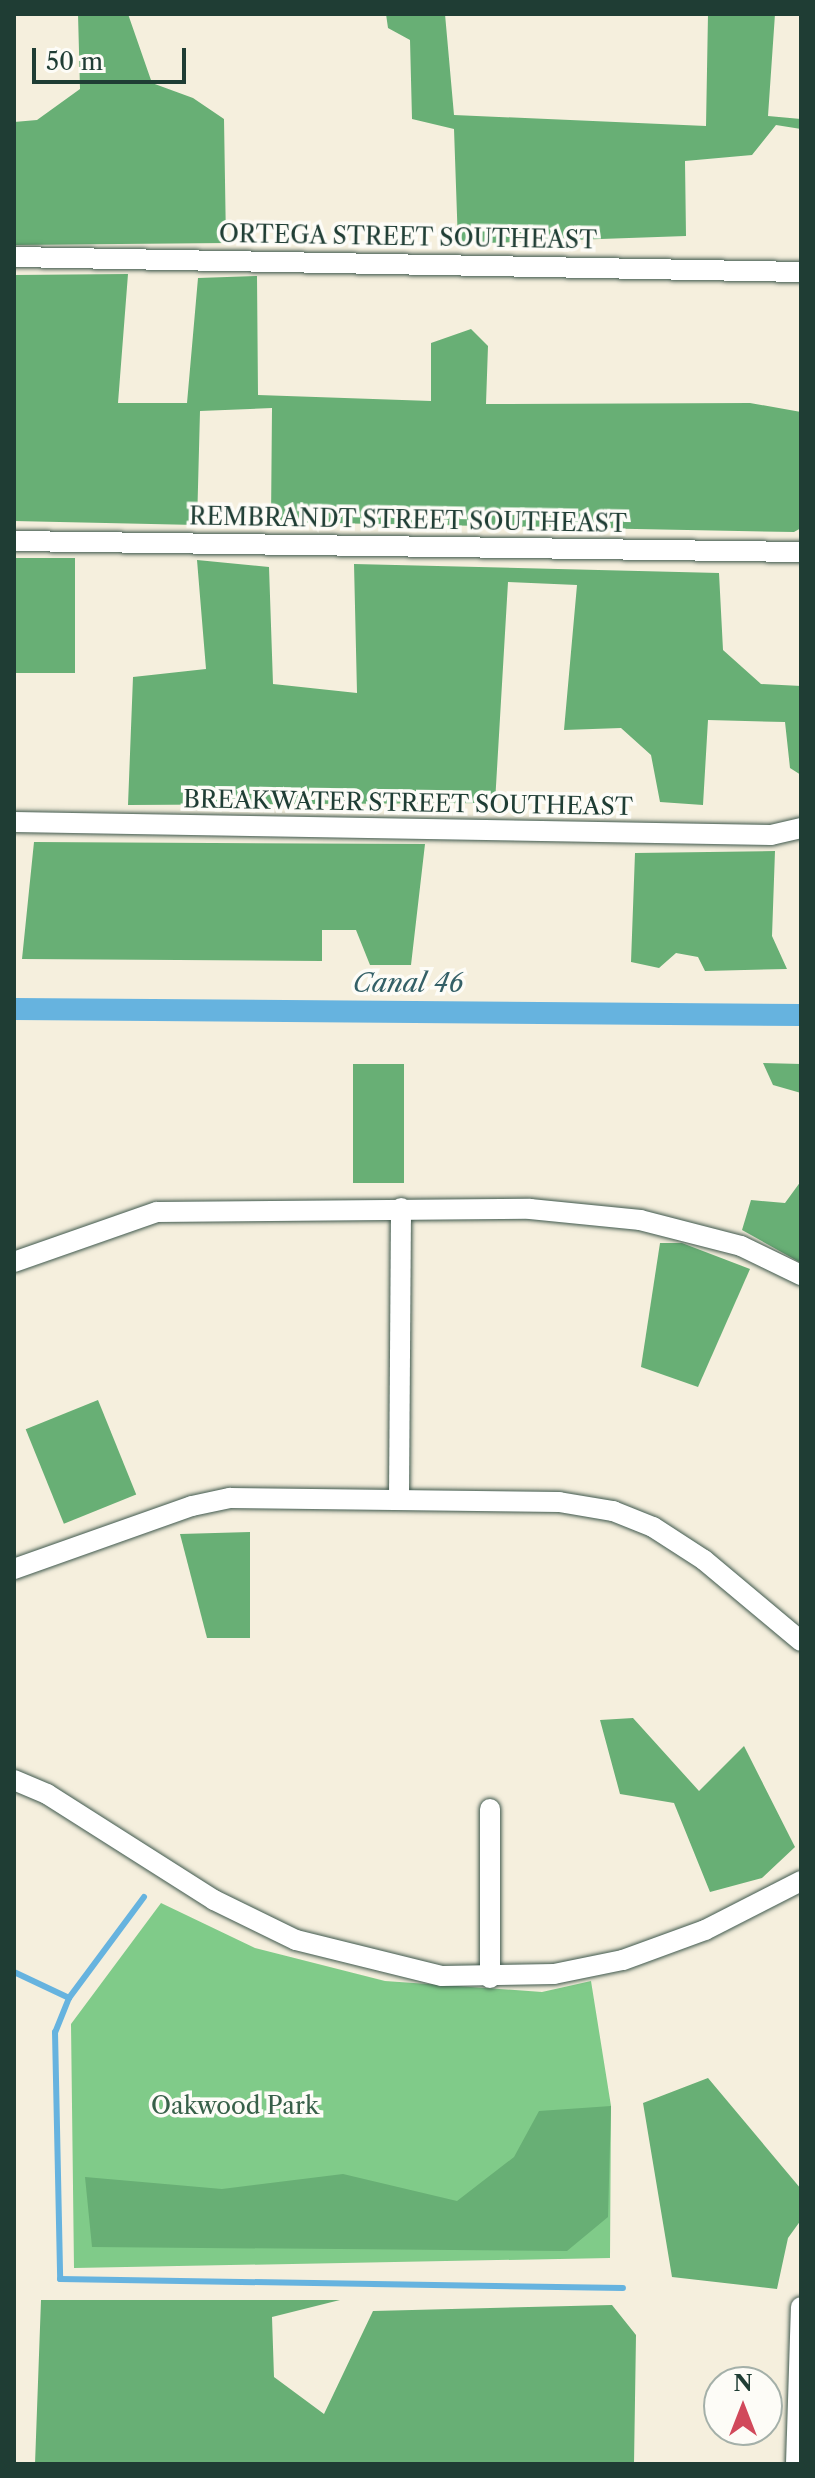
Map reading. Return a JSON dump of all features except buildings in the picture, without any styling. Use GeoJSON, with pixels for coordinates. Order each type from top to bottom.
{"type":"FeatureCollection","features":[{"type":"Feature","properties":{"kind":"street","name":"ORTEGA STREET SOUTHEAST"},"geometry":{"type":"LineString","coordinates":[[14,257],[801,272]]}},
{"type":"Feature","properties":{"kind":"street","name":"REMBRANDT STREET SOUTHEAST"},"geometry":{"type":"LineString","coordinates":[[14,541],[801,552]]}},
{"type":"Feature","properties":{"kind":"street","name":"BREAKWATER STREET SOUTHEAST"},"geometry":{"type":"LineString","coordinates":[[14,822],[771,835],[801,828]]}},
{"type":"Feature","properties":{"kind":"street"},"geometry":{"type":"LineString","coordinates":[[399,1497],[401,1208]]}},
{"type":"Feature","properties":{"kind":"street"},"geometry":{"type":"LineString","coordinates":[[14,1262],[157,1212],[530,1209],[640,1220],[741,1246],[801,1275]]}},
{"type":"Feature","properties":{"kind":"street"},"geometry":{"type":"LineString","coordinates":[[14,1569],[192,1506],[230,1498],[399,1497],[559,1502],[613,1511],[653,1527],[704,1560],[801,1641]]}},
{"type":"Feature","properties":{"kind":"street"},"geometry":{"type":"LineString","coordinates":[[14,1780],[47,1794],[214,1900],[296,1940],[386,1965],[490,1978],[554,1974],[623,1960],[705,1930],[801,1881]]}},
{"type":"Feature","properties":{"kind":"street"},"geometry":{"type":"LineString","coordinates":[[490,1809],[490,1978]]}},
{"type":"Feature","properties":{"kind":"street"},"geometry":{"type":"LineString","coordinates":[[796,2464],[801,2307]]}},
{"type":"Feature","properties":{"kind":"green space"},"geometry":{"type":"Polygon","coordinates":[[[78,14],[128,14],[152,83],[193,98],[224,119],[226,243],[14,245],[14,122],[37,120],[80,89],[78,14]]]}},
{"type":"Feature","properties":{"kind":"green space"},"geometry":{"type":"Polygon","coordinates":[[[386,14],[445,14],[454,115],[706,126],[708,14],[775,14],[768,116],[801,119],[801,129],[776,125],[752,155],[685,161],[686,236],[458,244],[454,129],[412,119],[410,40],[388,28],[386,14]]]}},
{"type":"Feature","properties":{"kind":"green space"},"geometry":{"type":"Polygon","coordinates":[[[128,274],[118,403],[187,403],[198,278],[257,276],[258,395],[431,401],[431,343],[471,329],[488,346],[486,404],[750,403],[801,412],[801,528],[794,532],[271,522],[272,408],[200,411],[197,525],[14,521],[14,275],[128,274]]]}},
{"type":"Feature","properties":{"kind":"green space"},"geometry":{"type":"Polygon","coordinates":[[[14,558],[75,558],[75,673],[14,673],[14,558]]]}},
{"type":"Feature","properties":{"kind":"green space"},"geometry":{"type":"Polygon","coordinates":[[[197,560],[269,567],[273,684],[357,693],[354,564],[719,573],[723,650],[761,684],[801,686],[801,775],[790,768],[785,722],[708,720],[703,805],[660,802],[651,755],[621,728],[564,730],[577,585],[508,582],[495,803],[128,805],[133,677],[206,669],[197,560]]]}},
{"type":"Feature","properties":{"kind":"green space"},"geometry":{"type":"Polygon","coordinates":[[[34,842],[425,844],[411,965],[370,965],[356,930],[322,930],[322,961],[22,959],[34,842]]]}},
{"type":"Feature","properties":{"kind":"green space"},"geometry":{"type":"Polygon","coordinates":[[[775,851],[772,936],[787,969],[705,971],[698,957],[676,953],[659,968],[631,962],[635,853],[775,851]]]}},
{"type":"Feature","properties":{"kind":"green space"},"geometry":{"type":"Polygon","coordinates":[[[763,1063],[801,1064],[801,1093],[773,1085],[763,1063]]]}},
{"type":"Feature","properties":{"kind":"green space"},"geometry":{"type":"Polygon","coordinates":[[[353,1064],[404,1064],[404,1183],[353,1183],[353,1064]]]}},
{"type":"Feature","properties":{"kind":"green space"},"geometry":{"type":"Polygon","coordinates":[[[801,1181],[801,1263],[742,1230],[751,1200],[785,1203],[801,1181]]]}},
{"type":"Feature","properties":{"kind":"green space"},"geometry":{"type":"Polygon","coordinates":[[[660,1243],[682,1243],[750,1269],[698,1387],[641,1367],[660,1243]]]}},
{"type":"Feature","properties":{"kind":"green space"},"geometry":{"type":"Polygon","coordinates":[[[98,1400],[136,1495],[64,1524],[26,1429],[98,1400]]]}},
{"type":"Feature","properties":{"kind":"green space"},"geometry":{"type":"Polygon","coordinates":[[[250,1532],[250,1638],[207,1638],[180,1534],[250,1532]]]}},
{"type":"Feature","properties":{"kind":"green space"},"geometry":{"type":"Polygon","coordinates":[[[633,1718],[699,1791],[744,1746],[795,1847],[762,1878],[710,1892],[674,1803],[620,1794],[600,1720],[633,1718]]]}},
{"type":"Feature","properties":{"kind":"green space","name":"Oakwood Park"},"geometry":{"type":"Polygon","coordinates":[[[161,1903],[255,1948],[385,1981],[542,1992],[591,1981],[611,2106],[610,2258],[74,2268],[71,2024],[161,1903]]]}},
{"type":"Feature","properties":{"kind":"green space"},"geometry":{"type":"Polygon","coordinates":[[[708,2078],[801,2189],[801,2220],[788,2238],[777,2289],[672,2277],[643,2103],[708,2078]]]}},
{"type":"Feature","properties":{"kind":"green space"},"geometry":{"type":"Polygon","coordinates":[[[611,2106],[608,2217],[567,2251],[92,2247],[85,2177],[222,2189],[343,2174],[457,2201],[514,2157],[539,2111],[611,2106]]]}},
{"type":"Feature","properties":{"kind":"green space"},"geometry":{"type":"Polygon","coordinates":[[[41,2300],[340,2300],[272,2317],[274,2377],[324,2414],[373,2311],[612,2305],[636,2335],[634,2464],[35,2464],[41,2300]]]}},
{"type":"Feature","properties":{"kind":"waterway","name":"Canal 46"},"geometry":{"type":"LineString","coordinates":[[14,1009],[801,1015]]}},
{"type":"Feature","properties":{"kind":"waterway"},"geometry":{"type":"LineString","coordinates":[[144,1897],[69,1998],[55,2032],[60,2279],[623,2288]]}},
{"type":"Feature","properties":{"kind":"waterway"},"geometry":{"type":"LineString","coordinates":[[14,1972],[69,1998]]}}]}
